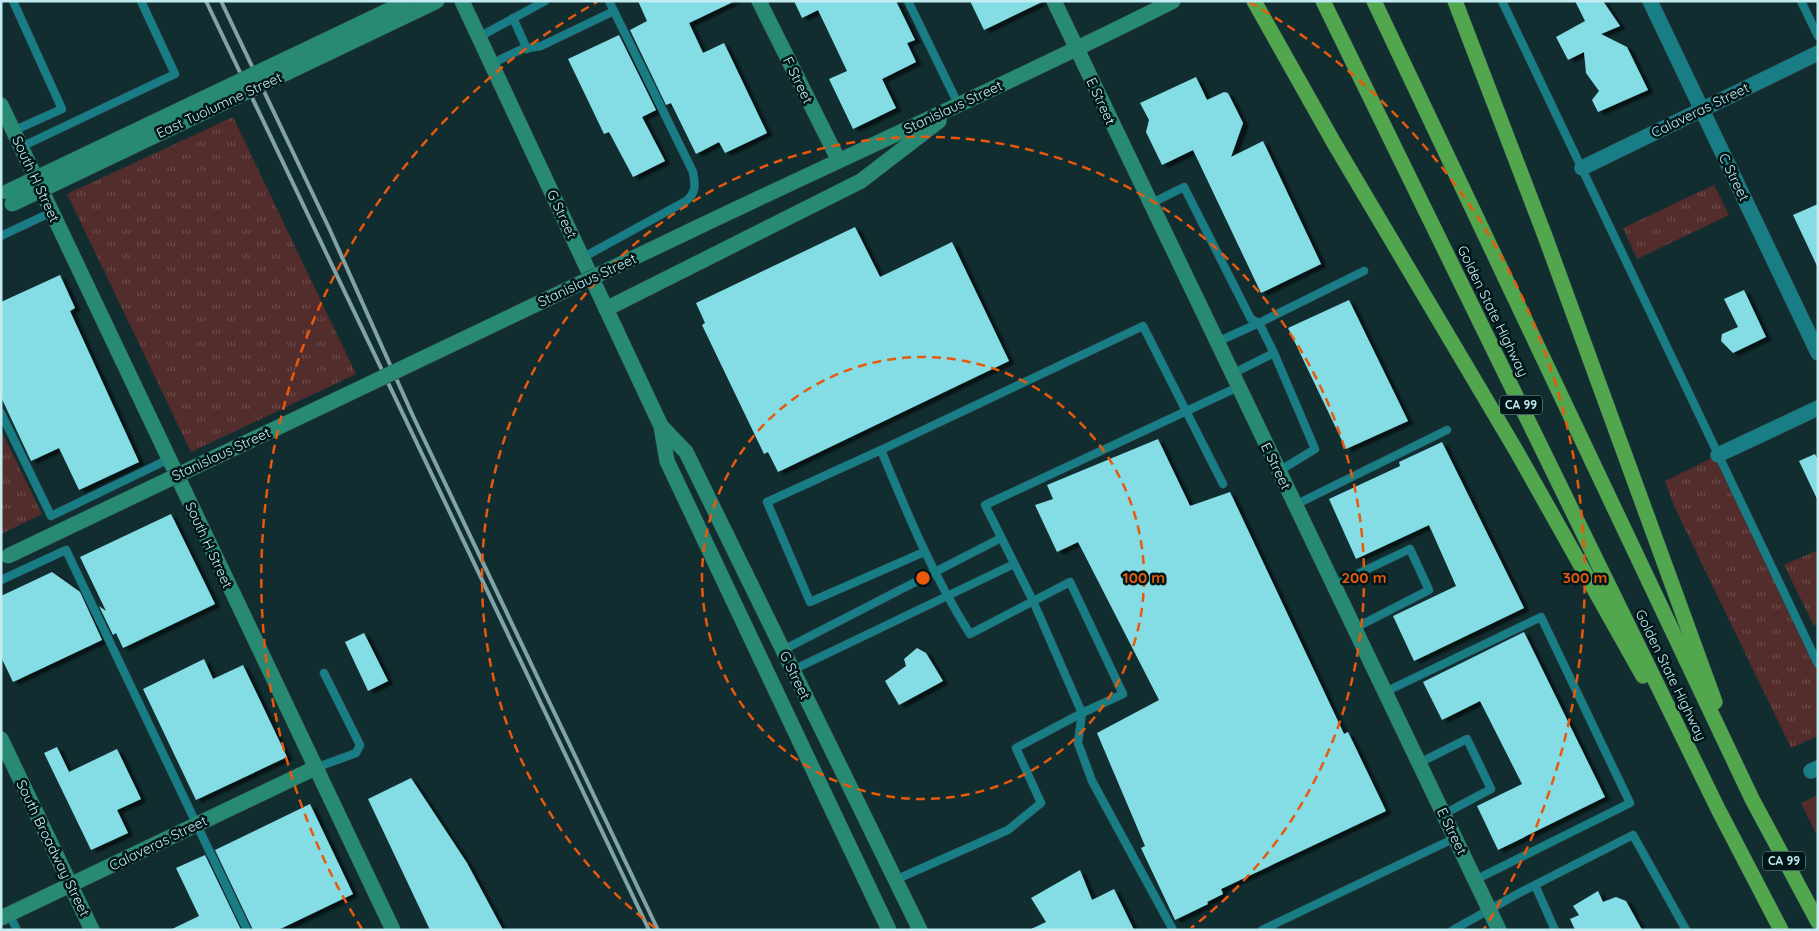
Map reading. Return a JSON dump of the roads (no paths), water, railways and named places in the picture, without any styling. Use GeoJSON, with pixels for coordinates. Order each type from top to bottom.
{"type":"FeatureCollection","features":[{"type":"Feature","properties":{"kind":"highway"},"geometry":{"type":"LineString","coordinates":[[1254,1],[1334,143],[1517,452],[1718,809]]}},
{"type":"Feature","properties":{"kind":"highway","name":"Golden State Highway"},"geometry":{"type":"LineString","coordinates":[[1324,1],[1718,809],[1781,930]]}},
{"type":"Feature","properties":{"kind":"highway","name":"Golden State Highway"},"geometry":{"type":"LineString","coordinates":[[1374,1],[1752,799],[1818,922]]}},
{"type":"Feature","properties":{"kind":"highway"},"geometry":{"type":"LineString","coordinates":[[1454,1],[1545,236],[1621,449],[1752,799]]}},
{"type":"Feature","properties":{"kind":"street","name":"East Tuolumne Street"},"geometry":{"type":"LineString","coordinates":[[5,200],[408,1]]}},
{"type":"Feature","properties":{"kind":"street","name":"East Tuolumne Street"},"geometry":{"type":"LineString","coordinates":[[5,200],[437,1]]}},
{"type":"Feature","properties":{"kind":"street","name":"G Street"},"geometry":{"type":"LineString","coordinates":[[462,1],[661,426],[667,461],[890,930]]}},
{"type":"Feature","properties":{"kind":"street","name":"F Street"},"geometry":{"type":"LineString","coordinates":[[759,1],[838,159]]}},
{"type":"Feature","properties":{"kind":"street","name":"E Street"},"geometry":{"type":"LineString","coordinates":[[1054,1],[1499,930]]}},
{"type":"Feature","properties":{"kind":"street","name":"Stanislaus Street"},"geometry":{"type":"LineString","coordinates":[[4,558],[838,159],[959,106],[1077,50],[1173,1]]}},
{"type":"Feature","properties":{"kind":"street","name":"C Street"},"geometry":{"type":"LineString","coordinates":[[1650,1],[1818,353]]}},
{"type":"Feature","properties":{"kind":"street","name":"Calaveras Street"},"geometry":{"type":"LineString","coordinates":[[1582,168],[1818,53]]}},
{"type":"Feature","properties":{"kind":"street","name":"South H Street"},"geometry":{"type":"LineString","coordinates":[[1,105],[393,930]]}},
{"type":"Feature","properties":{"kind":"street"},"geometry":{"type":"LineString","coordinates":[[606,308],[861,181],[959,106]]}},
{"type":"Feature","properties":{"kind":"street"},"geometry":{"type":"LineString","coordinates":[[1718,455],[1818,408]]}},
{"type":"Feature","properties":{"kind":"street","name":"G Street"},"geometry":{"type":"LineString","coordinates":[[661,426],[686,452],[920,930]]}},
{"type":"Feature","properties":{"kind":"street","name":"South Broadway Street"},"geometry":{"type":"LineString","coordinates":[[1,739],[92,930]]}},
{"type":"Feature","properties":{"kind":"street","name":"Calaveras Street"},"geometry":{"type":"LineString","coordinates":[[5,916],[315,768]]}},
{"type":"Feature","properties":{"kind":"lane"},"geometry":{"type":"LineString","coordinates":[[13,1],[62,109],[13,131]]}},
{"type":"Feature","properties":{"kind":"lane"},"geometry":{"type":"LineString","coordinates":[[21,147],[175,74],[141,1]]}},
{"type":"Feature","properties":{"kind":"lane"},"geometry":{"type":"LineString","coordinates":[[479,37],[545,1]]}},
{"type":"Feature","properties":{"kind":"lane"},"geometry":{"type":"LineString","coordinates":[[582,258],[686,201],[693,196],[695,186],[693,172],[609,1]]}},
{"type":"Feature","properties":{"kind":"lane"},"geometry":{"type":"LineString","coordinates":[[908,1],[959,106]]}},
{"type":"Feature","properties":{"kind":"lane"},"geometry":{"type":"LineString","coordinates":[[1502,1],[1818,664]]}},
{"type":"Feature","properties":{"kind":"lane"},"geometry":{"type":"LineString","coordinates":[[1801,1],[1818,36]]}},
{"type":"Feature","properties":{"kind":"lane"},"geometry":{"type":"LineString","coordinates":[[491,64],[527,49],[541,46],[614,11]]}},
{"type":"Feature","properties":{"kind":"lane"},"geometry":{"type":"LineString","coordinates":[[513,18],[527,49]]}},
{"type":"Feature","properties":{"kind":"lane"},"geometry":{"type":"LineString","coordinates":[[1150,204],[1184,187],[1251,319],[1258,323],[1274,353],[1315,450],[1279,471]]}},
{"type":"Feature","properties":{"kind":"lane"},"geometry":{"type":"LineString","coordinates":[[1,236],[52,212]]}},
{"type":"Feature","properties":{"kind":"lane"},"geometry":{"type":"LineString","coordinates":[[1216,342],[1364,271]]}},
{"type":"Feature","properties":{"kind":"lane"},"geometry":{"type":"LineString","coordinates":[[924,552],[810,602],[766,502],[881,450],[1143,326],[1223,484]]}},
{"type":"Feature","properties":{"kind":"lane"},"geometry":{"type":"LineString","coordinates":[[1173,930],[1092,781],[1078,743],[1082,713],[1033,601],[985,505],[1185,412],[1274,353]]}},
{"type":"Feature","properties":{"kind":"lane"},"geometry":{"type":"LineString","coordinates":[[1,413],[50,516],[169,459]]}},
{"type":"Feature","properties":{"kind":"lane"},"geometry":{"type":"LineString","coordinates":[[1295,505],[1447,430]]}},
{"type":"Feature","properties":{"kind":"lane"},"geometry":{"type":"LineString","coordinates":[[881,450],[924,552],[947,598],[970,634],[1070,582],[1123,694],[1082,713],[1016,748],[1042,803],[1008,830],[895,880]]}},
{"type":"Feature","properties":{"kind":"lane"},"geometry":{"type":"LineString","coordinates":[[783,650],[1001,538]]}},
{"type":"Feature","properties":{"kind":"lane"},"geometry":{"type":"LineString","coordinates":[[1334,585],[1410,549],[1429,590],[1354,628]]}},
{"type":"Feature","properties":{"kind":"lane"},"geometry":{"type":"LineString","coordinates":[[1,580],[66,550],[247,930]]}},
{"type":"Feature","properties":{"kind":"lane"},"geometry":{"type":"LineString","coordinates":[[793,670],[947,598],[1014,564]]}},
{"type":"Feature","properties":{"kind":"lane"},"geometry":{"type":"LineString","coordinates":[[1385,692],[1541,617],[1630,802],[1475,880]]}},
{"type":"Feature","properties":{"kind":"lane"},"geometry":{"type":"LineString","coordinates":[[315,768],[356,753],[360,745],[324,673]]}},
{"type":"Feature","properties":{"kind":"lane"},"geometry":{"type":"LineString","coordinates":[[1419,763],[1467,739],[1491,789],[1444,814]]}},
{"type":"Feature","properties":{"kind":"lane"},"geometry":{"type":"LineString","coordinates":[[1454,930],[1535,885],[1633,835],[1686,930]]}},
{"type":"Feature","properties":{"kind":"lane"},"geometry":{"type":"LineString","coordinates":[[1262,930],[1455,838]]}},
{"type":"Feature","properties":{"kind":"lane"},"geometry":{"type":"LineString","coordinates":[[1535,885],[1555,930]]}},
{"type":"Feature","properties":{"kind":"lane"},"geometry":{"type":"LineString","coordinates":[[5,916],[17,930]]}},
{"type":"Feature","properties":{"kind":"railway"},"geometry":{"type":"LineString","coordinates":[[206,1],[649,930]]}},
{"type":"Feature","properties":{"kind":"railway"},"geometry":{"type":"LineString","coordinates":[[221,1],[329,228],[413,416],[658,930]]}}]}
